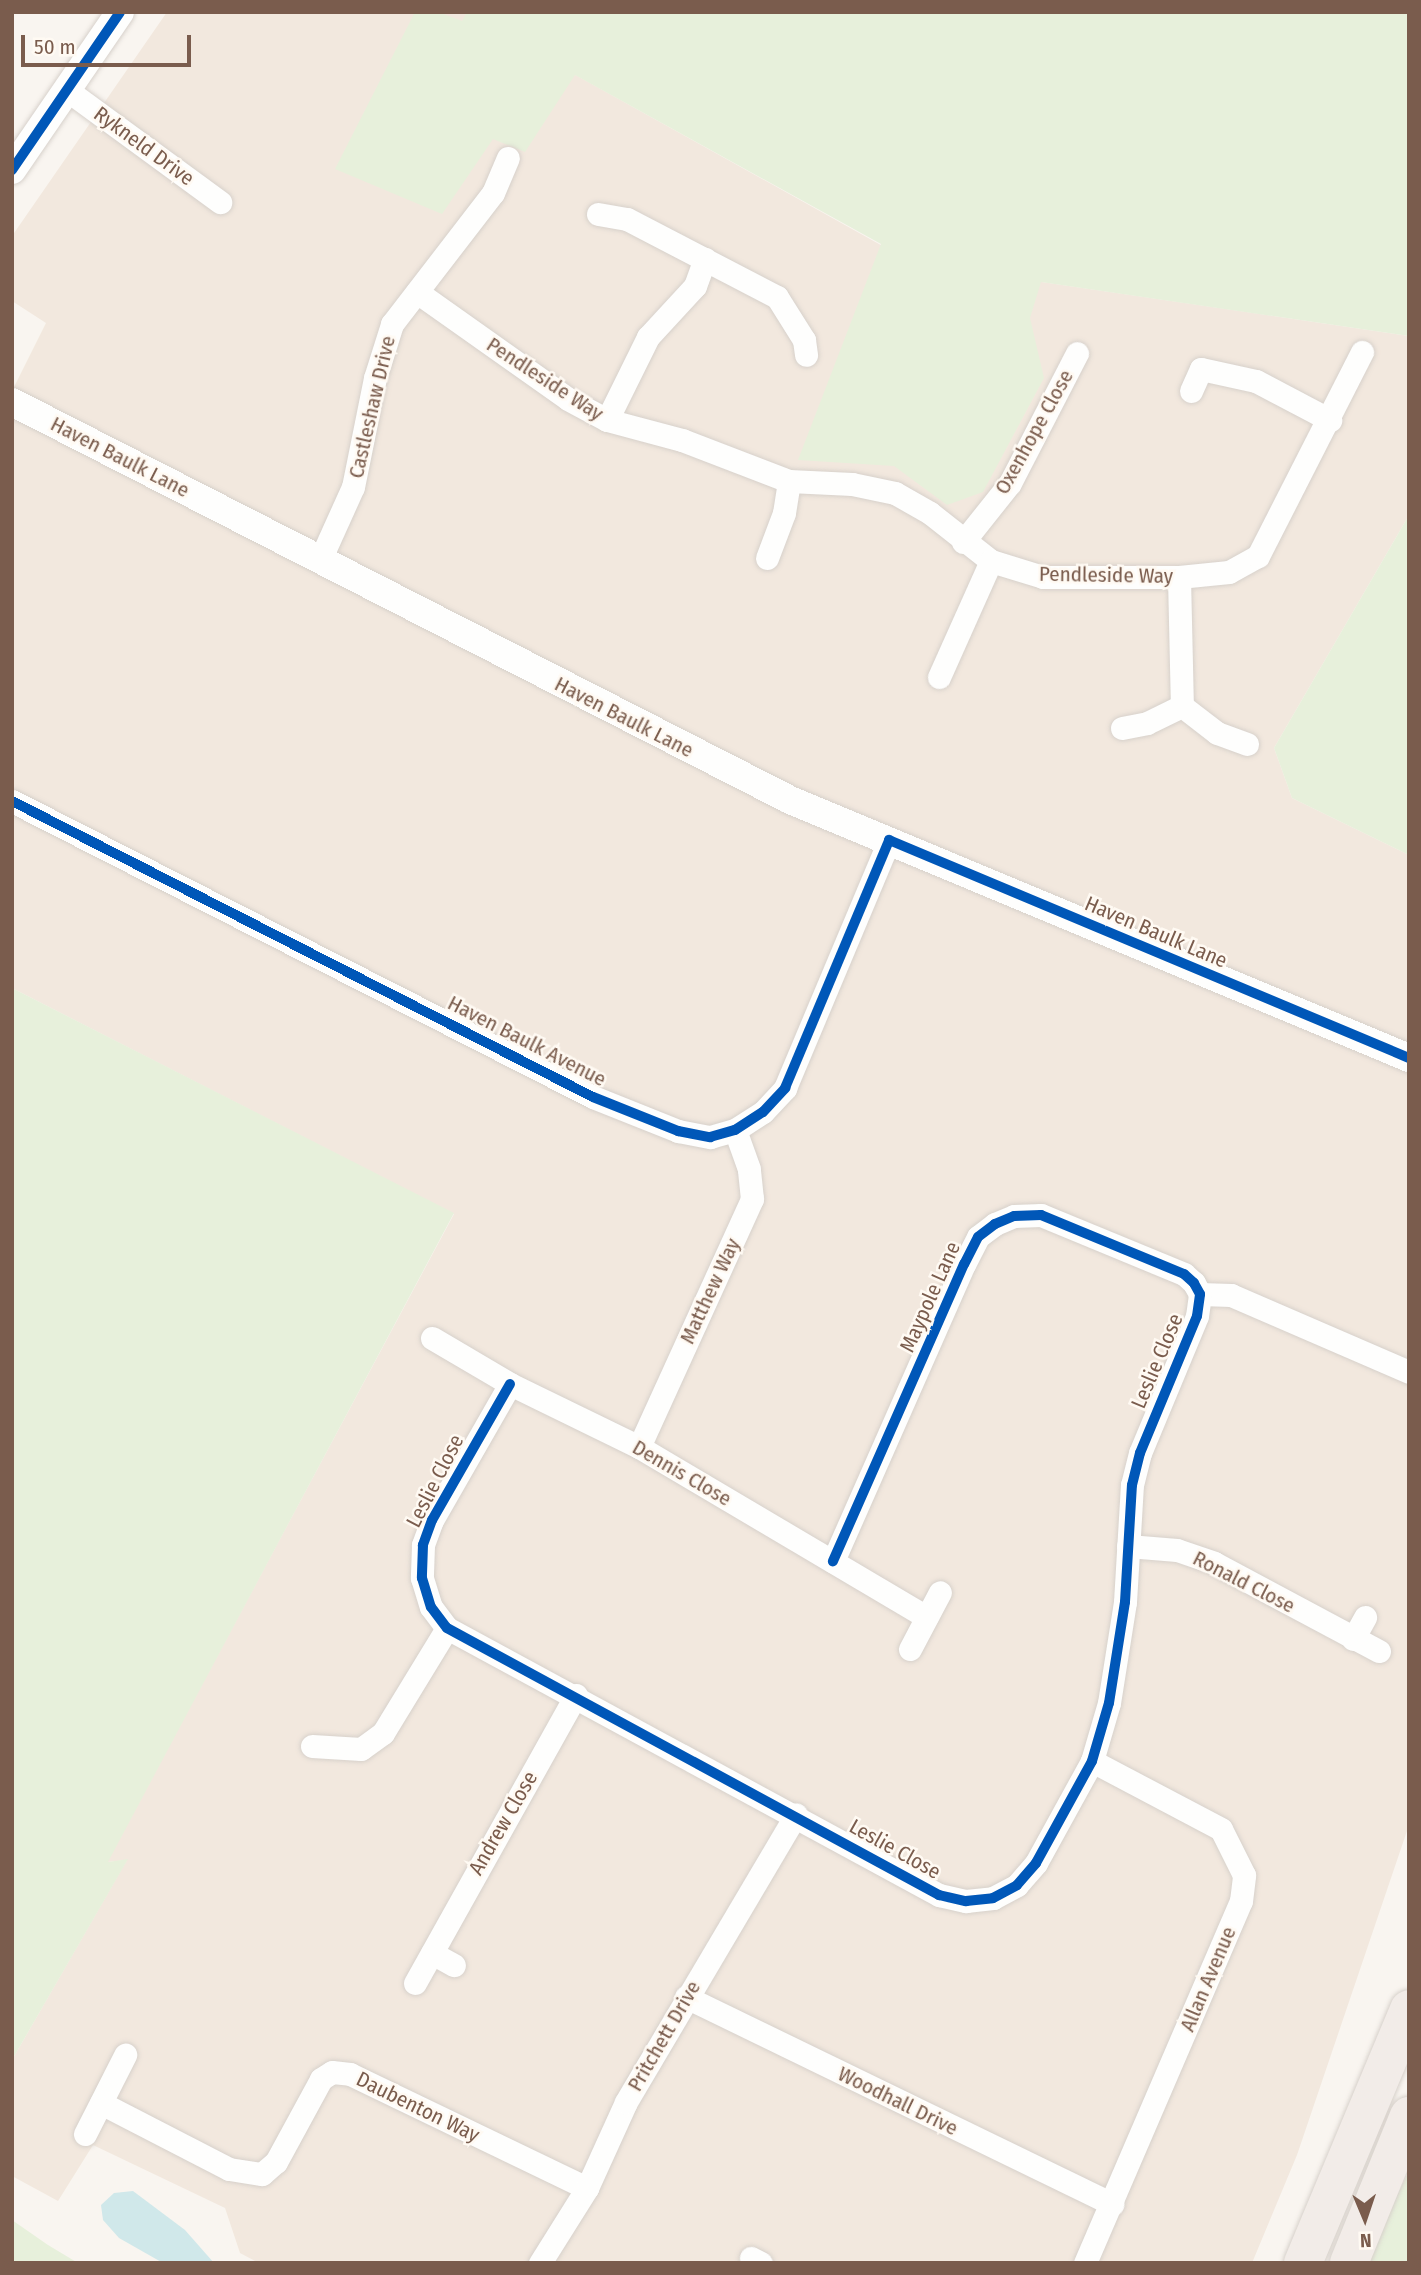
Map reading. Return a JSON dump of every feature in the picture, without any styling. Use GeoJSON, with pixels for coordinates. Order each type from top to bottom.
{"type":"FeatureCollection","features":[{"type":"Feature","properties":{"kind":"highway"},"geometry":{"type":"LineString","coordinates":[[1303,2263],[1409,2010]]}},
{"type":"Feature","properties":{"kind":"highway"},"geometry":{"type":"LineString","coordinates":[[1349,2263],[1409,2116]]}},
{"type":"Feature","properties":{"kind":"street"},"geometry":{"type":"LineString","coordinates":[[12,170],[120,12]]}},
{"type":"Feature","properties":{"kind":"street","name":"Rykneld Drive"},"geometry":{"type":"LineString","coordinates":[[67,90],[220,202]]}},
{"type":"Feature","properties":{"kind":"street","name":"Castleshaw Drive"},"geometry":{"type":"LineString","coordinates":[[320,560],[353,487],[375,378],[392,324],[493,193],[508,158]]}},
{"type":"Feature","properties":{"kind":"street"},"geometry":{"type":"LineString","coordinates":[[598,214],[627,219],[777,297],[804,340],[806,355]]}},
{"type":"Feature","properties":{"kind":"street"},"geometry":{"type":"LineString","coordinates":[[607,420],[648,337],[695,286],[705,259]]}},
{"type":"Feature","properties":{"kind":"street","name":"Pendleside Way"},"geometry":{"type":"LineString","coordinates":[[417,292],[568,399],[607,420],[682,440],[789,481],[852,484],[895,493],[930,513],[963,542],[991,561],[1044,578],[1179,577],[1229,572],[1258,556],[1330,420],[1362,352]]}},
{"type":"Feature","properties":{"kind":"street","name":"Oxenhope Close"},"geometry":{"type":"LineString","coordinates":[[963,542],[1010,483],[1077,353]]}},
{"type":"Feature","properties":{"kind":"street"},"geometry":{"type":"LineString","coordinates":[[1191,391],[1201,369],[1256,381],[1330,420]]}},
{"type":"Feature","properties":{"kind":"street","name":"Haven Baulk Lane"},"geometry":{"type":"LineString","coordinates":[[12,402],[683,749],[889,840],[1409,1058]]}},
{"type":"Feature","properties":{"kind":"street"},"geometry":{"type":"LineString","coordinates":[[767,558],[785,513],[789,481]]}},
{"type":"Feature","properties":{"kind":"street"},"geometry":{"type":"LineString","coordinates":[[939,677],[991,561]]}},
{"type":"Feature","properties":{"kind":"street"},"geometry":{"type":"LineString","coordinates":[[1179,577],[1182,706]]}},
{"type":"Feature","properties":{"kind":"street"},"geometry":{"type":"LineString","coordinates":[[1122,728],[1147,723],[1182,706]]}},
{"type":"Feature","properties":{"kind":"street"},"geometry":{"type":"LineString","coordinates":[[1182,706],[1217,733],[1247,744]]}},
{"type":"Feature","properties":{"kind":"street","name":"Haven Baulk Avenue"},"geometry":{"type":"LineString","coordinates":[[12,801],[593,1097],[678,1131],[710,1137],[735,1130],[763,1112],[785,1088],[889,840]]}},
{"type":"Feature","properties":{"kind":"street","name":"Matthew Way"},"geometry":{"type":"LineString","coordinates":[[639,1447],[752,1199],[749,1169],[735,1130]]}},
{"type":"Feature","properties":{"kind":"street","name":"Maypole Lane"},"geometry":{"type":"LineString","coordinates":[[832,1561],[964,1264],[978,1237],[995,1224],[1014,1216],[1041,1215],[1184,1274],[1200,1294]]}},
{"type":"Feature","properties":{"kind":"street"},"geometry":{"type":"LineString","coordinates":[[1200,1294],[1231,1295],[1409,1372]]}},
{"type":"Feature","properties":{"kind":"street","name":"Leslie Close"},"geometry":{"type":"LineString","coordinates":[[510,1384],[432,1520],[424,1545],[422,1578],[431,1607],[447,1628],[576,1695],[939,1895],[966,1901],[993,1898],[1017,1885],[1036,1863],[1092,1761],[1111,1691],[1125,1602],[1128,1546],[1140,1453],[1197,1316],[1200,1294]]}},
{"type":"Feature","properties":{"kind":"street","name":"Dennis Close"},"geometry":{"type":"LineString","coordinates":[[432,1338],[510,1384],[639,1447],[927,1617]]}},
{"type":"Feature","properties":{"kind":"street","name":"Ronald Close"},"geometry":{"type":"LineString","coordinates":[[1128,1546],[1177,1550],[1214,1563],[1379,1651]]}},
{"type":"Feature","properties":{"kind":"street"},"geometry":{"type":"LineString","coordinates":[[910,1649],[940,1592]]}},
{"type":"Feature","properties":{"kind":"street"},"geometry":{"type":"LineString","coordinates":[[1353,1639],[1365,1617]]}},
{"type":"Feature","properties":{"kind":"street"},"geometry":{"type":"LineString","coordinates":[[312,1746],[361,1749],[383,1733],[447,1628]]}},
{"type":"Feature","properties":{"kind":"street","name":"Andrew Close"},"geometry":{"type":"LineString","coordinates":[[415,1983],[576,1695]]}},
{"type":"Feature","properties":{"kind":"street","name":"Allan Avenue"},"geometry":{"type":"LineString","coordinates":[[1085,2263],[1241,1901],[1244,1874],[1236,1850],[1221,1829],[1092,1761]]}},
{"type":"Feature","properties":{"kind":"street","name":"Pritchett Drive"},"geometry":{"type":"LineString","coordinates":[[540,2263],[587,2188],[626,2102],[686,1997],[796,1815]]}},
{"type":"Feature","properties":{"kind":"street"},"geometry":{"type":"LineString","coordinates":[[432,1953],[454,1965]]}},
{"type":"Feature","properties":{"kind":"street","name":"Woodhall Drive"},"geometry":{"type":"LineString","coordinates":[[686,1997],[1111,2204]]}},
{"type":"Feature","properties":{"kind":"street"},"geometry":{"type":"LineString","coordinates":[[86,2134],[125,2055]]}},
{"type":"Feature","properties":{"kind":"street","name":"Daubenton Way"},"geometry":{"type":"LineString","coordinates":[[101,2103],[229,2169],[262,2174],[276,2162],[321,2079],[332,2072],[350,2074],[587,2188]]}},
{"type":"Feature","properties":{"kind":"shaded area"},"geometry":{"type":"Polygon","coordinates":[[[167,12],[467,12],[463,22],[572,73],[913,263],[1409,336],[1409,515],[1274,748],[1292,798],[1409,855],[1409,1825],[1297,2155],[1252,2263],[259,2263],[240,2253],[225,2208],[93,2145],[58,2201],[12,2176],[12,2060],[127,1860],[107,1862],[454,1214],[12,988],[12,391],[46,323],[12,301],[12,236],[167,12]]]}},
{"type":"Feature","properties":{"kind":"green space"},"geometry":{"type":"Polygon","coordinates":[[[415,12],[438,12],[462,21],[467,12],[1409,12],[1409,336],[1041,282],[1030,318],[1044,378],[983,492],[947,505],[894,466],[798,460],[881,244],[575,75],[525,152],[493,139],[442,214],[335,169],[415,12]]]}},
{"type":"Feature","properties":{"kind":"green space"},"geometry":{"type":"Polygon","coordinates":[[[1409,515],[1409,855],[1292,798],[1274,748],[1409,515]]]}},
{"type":"Feature","properties":{"kind":"green space"},"geometry":{"type":"Polygon","coordinates":[[[12,988],[454,1213],[108,1862],[128,1859],[12,2060],[12,988]]]}},
{"type":"Feature","properties":{"kind":"green space"},"geometry":{"type":"Polygon","coordinates":[[[1409,2171],[1409,2263],[1364,2263],[1409,2171]]]}},
{"type":"Feature","properties":{"kind":"green space"},"geometry":{"type":"Polygon","coordinates":[[[12,2220],[48,2245],[78,2263],[12,2263],[12,2220]]]}},
{"type":"Feature","properties":{"kind":"water"},"geometry":{"type":"Polygon","coordinates":[[[133,2191],[185,2230],[214,2263],[163,2263],[119,2238],[103,2220],[101,2205],[114,2193],[133,2191]]]}},
{"type":"Feature","properties":{"kind":"cycle path"},"geometry":{"type":"LineString","coordinates":[[12,170],[120,12]]}},
{"type":"Feature","properties":{"kind":"cycle path"},"geometry":{"type":"LineString","coordinates":[[12,801],[593,1097],[678,1131],[710,1137],[735,1130],[763,1112],[785,1088],[889,840],[1409,1058]]}},
{"type":"Feature","properties":{"kind":"cycle path"},"geometry":{"type":"LineString","coordinates":[[510,1384],[432,1520],[423,1545],[422,1578],[431,1607],[447,1628],[939,1895],[966,1901],[993,1898],[1017,1885],[1036,1863],[1092,1761],[1109,1703],[1125,1602],[1132,1485],[1140,1453],[1197,1316],[1200,1294],[1194,1283],[1184,1274],[1041,1215],[1014,1216],[995,1224],[978,1237],[833,1561]]}}]}
